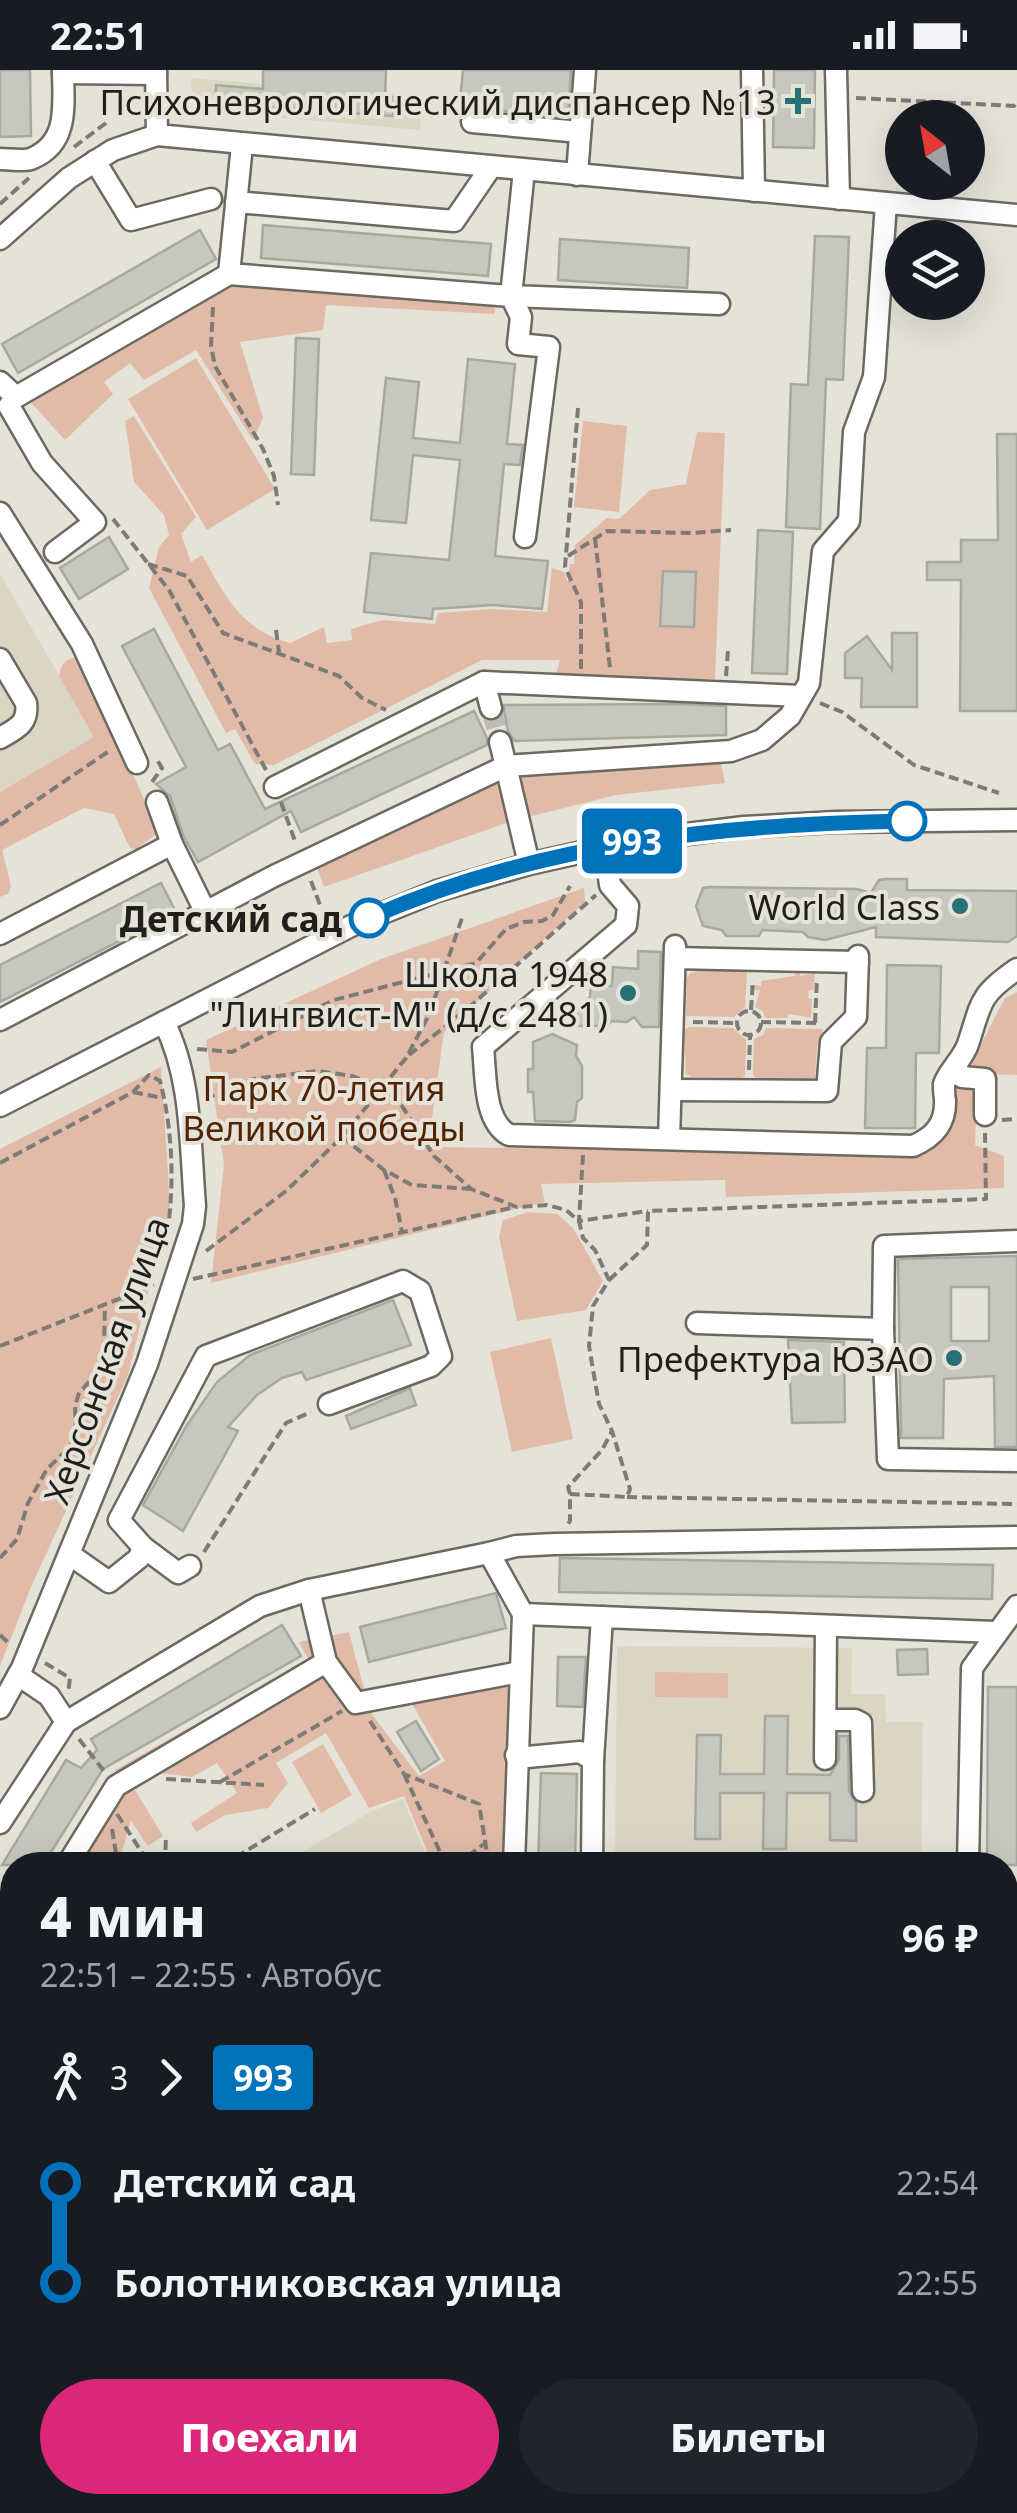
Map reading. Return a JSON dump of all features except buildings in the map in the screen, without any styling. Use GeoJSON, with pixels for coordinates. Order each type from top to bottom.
{"type":"FeatureCollection","features":[{"type":"Feature","properties":{"kind":"street"},"geometry":{"type":"LineString","coordinates":[[577,175],[585,70]]}},
{"type":"Feature","properties":{"kind":"street"},"geometry":{"type":"LineString","coordinates":[[752,70],[754,191]]}},
{"type":"Feature","properties":{"kind":"street"},"geometry":{"type":"LineString","coordinates":[[836,70],[840,199]]}},
{"type":"Feature","properties":{"kind":"street"},"geometry":{"type":"LineString","coordinates":[[0,159],[32,160],[56,140],[64,119],[63,72],[156,72],[157,136]]}},
{"type":"Feature","properties":{"kind":"street"},"geometry":{"type":"LineString","coordinates":[[472,122],[580,132]]}},
{"type":"Feature","properties":{"kind":"street"},"geometry":{"type":"LineString","coordinates":[[0,239],[42,200],[96,161],[113,150],[157,136],[1017,214]]}},
{"type":"Feature","properties":{"kind":"street"},"geometry":{"type":"LineString","coordinates":[[222,278],[242,145]]}},
{"type":"Feature","properties":{"kind":"street"},"geometry":{"type":"LineString","coordinates":[[96,161],[131,220],[212,198]]}},
{"type":"Feature","properties":{"kind":"street"},"geometry":{"type":"LineString","coordinates":[[236,202],[454,221],[491,166]]}},
{"type":"Feature","properties":{"kind":"street"},"geometry":{"type":"LineString","coordinates":[[524,170],[511,296],[521,317],[518,344],[548,347],[525,538]]}},
{"type":"Feature","properties":{"kind":"street"},"geometry":{"type":"LineString","coordinates":[[0,1020],[303,862],[506,766],[732,752],[762,740],[790,716],[809,682],[823,550],[850,521],[854,432],[874,376],[886,203]]}},
{"type":"Feature","properties":{"kind":"street"},"geometry":{"type":"LineString","coordinates":[[9,407],[222,278],[719,304]]}},
{"type":"Feature","properties":{"kind":"street"},"geometry":{"type":"LineString","coordinates":[[0,382],[9,407],[42,463],[95,522],[55,552]]}},
{"type":"Feature","properties":{"kind":"street"},"geometry":{"type":"LineString","coordinates":[[0,513],[82,644],[137,764]]}},
{"type":"Feature","properties":{"kind":"street"},"geometry":{"type":"LineString","coordinates":[[0,658],[28,712],[21,726],[0,738]]}},
{"type":"Feature","properties":{"kind":"street"},"geometry":{"type":"LineString","coordinates":[[275,787],[484,682],[802,696]]}},
{"type":"Feature","properties":{"kind":"street"},"geometry":{"type":"LineString","coordinates":[[484,682],[491,708]]}},
{"type":"Feature","properties":{"kind":"street"},"geometry":{"type":"LineString","coordinates":[[500,742],[530,864]]}},
{"type":"Feature","properties":{"kind":"street"},"geometry":{"type":"LineString","coordinates":[[156,802],[206,913]]}},
{"type":"Feature","properties":{"kind":"street"},"geometry":{"type":"LineString","coordinates":[[0,1106],[351,926],[401,904],[530,864],[605,846],[790,824],[1017,820]]}},
{"type":"Feature","properties":{"kind":"street"},"geometry":{"type":"LineString","coordinates":[[0,934],[172,844]]}},
{"type":"Feature","properties":{"kind":"street"},"geometry":{"type":"LineString","coordinates":[[605,846],[610,884],[628,906],[626,925],[483,1047],[492,1118],[499,1130],[509,1134],[913,1146],[930,1139],[945,1117],[944,1084],[969,1044],[972,1024],[992,986],[1017,969]]}},
{"type":"Feature","properties":{"kind":"street"},"geometry":{"type":"LineString","coordinates":[[669,1139],[675,952],[754,960],[858,959],[856,1018],[832,1042],[827,1091],[671,1090]]}},
{"type":"Feature","properties":{"kind":"street","name":"Херсонская улица"},"geometry":{"type":"LineString","coordinates":[[0,1708],[18,1675],[147,1364],[193,1224],[184,1078],[177,1047],[164,1022]]}},
{"type":"Feature","properties":{"kind":"street"},"geometry":{"type":"LineString","coordinates":[[956,1068],[962,1077],[985,1079],[990,1118]]}},
{"type":"Feature","properties":{"kind":"street"},"geometry":{"type":"LineString","coordinates":[[1017,1241],[884,1246],[883,1330],[888,1459],[1017,1461]]}},
{"type":"Feature","properties":{"kind":"street"},"geometry":{"type":"LineString","coordinates":[[190,1566],[178,1572],[144,1547],[119,1520],[206,1356],[403,1281],[420,1291],[441,1356],[430,1366],[328,1404]]}},
{"type":"Feature","properties":{"kind":"street"},"geometry":{"type":"LineString","coordinates":[[696,1323],[883,1330]]}},
{"type":"Feature","properties":{"kind":"street"},"geometry":{"type":"LineString","coordinates":[[0,1824],[66,1722],[260,1606],[310,1590],[516,1546],[1017,1537]]}},
{"type":"Feature","properties":{"kind":"street"},"geometry":{"type":"LineString","coordinates":[[69,1554],[109,1582],[139,1558],[144,1547]]}},
{"type":"Feature","properties":{"kind":"street"},"geometry":{"type":"LineString","coordinates":[[490,1553],[523,1614],[514,1852]]}},
{"type":"Feature","properties":{"kind":"street"},"geometry":{"type":"LineString","coordinates":[[310,1590],[326,1662],[356,1703],[520,1672]]}},
{"type":"Feature","properties":{"kind":"street"},"geometry":{"type":"LineString","coordinates":[[968,1852],[972,1668],[1017,1606]]}},
{"type":"Feature","properties":{"kind":"street"},"geometry":{"type":"LineString","coordinates":[[523,1614],[995,1632]]}},
{"type":"Feature","properties":{"kind":"street"},"geometry":{"type":"LineString","coordinates":[[592,1852],[602,1617]]}},
{"type":"Feature","properties":{"kind":"street"},"geometry":{"type":"LineString","coordinates":[[825,1759],[826,1626]]}},
{"type":"Feature","properties":{"kind":"street"},"geometry":{"type":"LineString","coordinates":[[75,1852],[112,1793],[326,1662]]}},
{"type":"Feature","properties":{"kind":"street"},"geometry":{"type":"LineString","coordinates":[[18,1675],[48,1696],[66,1722]]}},
{"type":"Feature","properties":{"kind":"street"},"geometry":{"type":"LineString","coordinates":[[826,1720],[862,1723],[863,1790]]}},
{"type":"Feature","properties":{"kind":"street"},"geometry":{"type":"LineString","coordinates":[[516,1756],[580,1752],[593,1760]]}},
{"type":"Feature","properties":{"kind":"path"},"geometry":{"type":"LineString","coordinates":[[836,97],[1014,106],[1017,102]]}},
{"type":"Feature","properties":{"kind":"path"},"geometry":{"type":"LineString","coordinates":[[222,278],[211,346],[215,366],[263,448],[274,476],[278,505]]}},
{"type":"Feature","properties":{"kind":"path"},"geometry":{"type":"LineString","coordinates":[[578,408],[565,567],[581,602],[580,685]]}},
{"type":"Feature","properties":{"kind":"path"},"geometry":{"type":"LineString","coordinates":[[112,518],[169,590],[275,787],[320,904]]}},
{"type":"Feature","properties":{"kind":"path"},"geometry":{"type":"LineString","coordinates":[[566,556],[607,531],[731,530]]}},
{"type":"Feature","properties":{"kind":"path"},"geometry":{"type":"LineString","coordinates":[[595,538],[611,669],[608,686]]}},
{"type":"Feature","properties":{"kind":"path"},"geometry":{"type":"LineString","coordinates":[[148,564],[187,576],[223,633],[339,676],[362,698],[408,720]]}},
{"type":"Feature","properties":{"kind":"path"},"geometry":{"type":"LineString","coordinates":[[276,630],[278,652]]}},
{"type":"Feature","properties":{"kind":"path"},"geometry":{"type":"LineString","coordinates":[[725,691],[728,650]]}},
{"type":"Feature","properties":{"kind":"path"},"geometry":{"type":"LineString","coordinates":[[802,696],[842,712],[914,765],[999,793]]}},
{"type":"Feature","properties":{"kind":"path"},"geometry":{"type":"LineString","coordinates":[[0,826],[126,740]]}},
{"type":"Feature","properties":{"kind":"path"},"geometry":{"type":"LineString","coordinates":[[202,1254],[286,1191],[342,1137],[406,1058],[596,894],[594,880]]}},
{"type":"Feature","properties":{"kind":"path"},"geometry":{"type":"LineString","coordinates":[[197,1049],[232,1052],[334,1000],[476,963],[506,929],[542,921],[553,914],[570,886]]}},
{"type":"Feature","properties":{"kind":"path"},"geometry":{"type":"LineString","coordinates":[[406,1058],[429,1014],[462,918]]}},
{"type":"Feature","properties":{"kind":"path"},"geometry":{"type":"LineString","coordinates":[[754,960],[751,1012],[761,1022],[852,1022]]}},
{"type":"Feature","properties":{"kind":"path"},"geometry":{"type":"LineString","coordinates":[[815,1023],[818,962]]}},
{"type":"Feature","properties":{"kind":"path"},"geometry":{"type":"LineString","coordinates":[[737,1023],[743,1013],[751,1012]]}},
{"type":"Feature","properties":{"kind":"path"},"geometry":{"type":"LineString","coordinates":[[673,1022],[737,1023]]}},
{"type":"Feature","properties":{"kind":"path"},"geometry":{"type":"LineString","coordinates":[[737,1023],[740,1030],[750,1035],[757,1032],[761,1022]]}},
{"type":"Feature","properties":{"kind":"path"},"geometry":{"type":"LineString","coordinates":[[748,1090],[750,1035]]}},
{"type":"Feature","properties":{"kind":"path"},"geometry":{"type":"LineString","coordinates":[[205,1100],[253,1079],[318,1070],[352,1076],[381,1087],[402,1106],[434,1156],[471,1189]]}},
{"type":"Feature","properties":{"kind":"path"},"geometry":{"type":"LineString","coordinates":[[0,1162],[133,1092],[149,1075],[160,1080],[172,1207],[165,1245]]}},
{"type":"Feature","properties":{"kind":"path"},"geometry":{"type":"LineString","coordinates":[[133,1092],[164,1098]]}},
{"type":"Feature","properties":{"kind":"path"},"geometry":{"type":"LineString","coordinates":[[193,1279],[524,1206],[547,1205],[566,1210],[579,1221],[648,1211],[986,1199],[990,1118],[1017,1120]]}},
{"type":"Feature","properties":{"kind":"path"},"geometry":{"type":"LineString","coordinates":[[342,1137],[412,1186],[471,1189],[516,1207]]}},
{"type":"Feature","properties":{"kind":"path"},"geometry":{"type":"LineString","coordinates":[[583,1156],[579,1221],[583,1238],[594,1250],[609,1280]]}},
{"type":"Feature","properties":{"kind":"path"},"geometry":{"type":"LineString","coordinates":[[384,1170],[402,1232]]}},
{"type":"Feature","properties":{"kind":"path"},"geometry":{"type":"LineString","coordinates":[[524,1206],[526,1213]]}},
{"type":"Feature","properties":{"kind":"path"},"geometry":{"type":"LineString","coordinates":[[627,1497],[629,1479],[599,1404],[589,1346],[594,1306],[609,1280],[646,1245],[648,1211]]}},
{"type":"Feature","properties":{"kind":"path"},"geometry":{"type":"LineString","coordinates":[[0,1346],[158,1283],[153,1301]]}},
{"type":"Feature","properties":{"kind":"path"},"geometry":{"type":"LineString","coordinates":[[0,1558],[16,1540],[28,1503],[47,1469],[70,1448],[76,1432],[79,1393],[98,1372],[104,1348],[105,1303]]}},
{"type":"Feature","properties":{"kind":"path"},"geometry":{"type":"LineString","coordinates":[[190,1566],[202,1555],[286,1423],[328,1404]]}},
{"type":"Feature","properties":{"kind":"path"},"geometry":{"type":"LineString","coordinates":[[554,1544],[570,1521],[568,1487],[602,1450],[612,1431]]}},
{"type":"Feature","properties":{"kind":"path"},"geometry":{"type":"LineString","coordinates":[[570,1494],[1017,1504]]}},
{"type":"Feature","properties":{"kind":"path"},"geometry":{"type":"LineString","coordinates":[[220,1782],[356,1703],[404,1774],[440,1852]]}},
{"type":"Feature","properties":{"kind":"path"},"geometry":{"type":"LineString","coordinates":[[66,1722],[112,1793],[143,1852]]}},
{"type":"Feature","properties":{"kind":"path"},"geometry":{"type":"LineString","coordinates":[[404,1774],[479,1804],[487,1852]]}},
{"type":"Feature","properties":{"kind":"path"},"geometry":{"type":"LineString","coordinates":[[166,1779],[264,1785]]}},
{"type":"Feature","properties":{"kind":"path"},"geometry":{"type":"LineString","coordinates":[[112,1793],[117,1852]]}},
{"type":"Feature","properties":{"kind":"path"},"geometry":{"type":"LineString","coordinates":[[244,1852],[315,1809]]}},
{"type":"Feature","properties":{"kind":"path"},"geometry":{"type":"LineString","coordinates":[[165,1852],[166,1835]]}},
{"type":"Feature","properties":{"kind":"path"},"geometry":{"type":"LineString","coordinates":[[472,1852],[485,1842]]}},
{"type":"Feature","properties":{"kind":"shaded area"},"geometry":{"type":"Polygon","coordinates":[[[191,78],[422,97],[420,130],[193,110],[191,78]]]}},
{"type":"Feature","properties":{"kind":"shaded area"},"geometry":{"type":"Polygon","coordinates":[[[0,574],[95,737],[0,792],[0,574]]]}},
{"type":"Feature","properties":{"kind":"shaded area"},"geometry":{"type":"Polygon","coordinates":[[[617,1646],[852,1648],[851,1694],[885,1694],[886,1722],[923,1722],[921,1852],[615,1852],[617,1646]]]}},
{"type":"Feature","properties":{"kind":"shaded area"},"geometry":{"type":"Polygon","coordinates":[[[403,1799],[425,1852],[302,1852],[372,1811],[403,1799]]]}},
{"type":"Feature","properties":{"kind":"green space"},"geometry":{"type":"Polygon","coordinates":[[[221,266],[492,283],[495,314],[326,305],[323,330],[240,342],[263,418],[253,440],[196,350],[144,380],[130,363],[104,382],[113,394],[65,440],[14,384],[221,266]]]}},
{"type":"Feature","properties":{"kind":"green space"},"geometry":{"type":"Polygon","coordinates":[[[196,358],[275,489],[207,530],[128,399],[196,358]]]}},
{"type":"Feature","properties":{"kind":"green space"},"geometry":{"type":"Polygon","coordinates":[[[134,416],[196,517],[181,534],[191,562],[202,555],[236,610],[259,629],[290,643],[324,627],[327,643],[352,640],[351,629],[382,620],[435,624],[438,613],[493,609],[547,612],[552,568],[564,572],[568,582],[575,545],[607,518],[619,519],[650,490],[686,484],[697,432],[725,433],[715,679],[555,677],[560,660],[482,660],[274,765],[255,764],[235,729],[226,733],[149,588],[159,547],[169,535],[164,515],[134,482],[125,421],[134,416]]]}},
{"type":"Feature","properties":{"kind":"green space"},"geometry":{"type":"Polygon","coordinates":[[[583,421],[627,426],[619,512],[574,507],[583,421]]]}},
{"type":"Feature","properties":{"kind":"green space"},"geometry":{"type":"Polygon","coordinates":[[[78,657],[86,662],[158,833],[136,849],[130,848],[114,814],[84,808],[2,850],[11,886],[8,894],[0,897],[0,792],[94,737],[59,676],[65,662],[78,657]]]}},
{"type":"Feature","properties":{"kind":"green space"},"geometry":{"type":"Polygon","coordinates":[[[716,743],[725,783],[616,795],[512,821],[324,887],[309,846],[513,753],[716,743]]]}},
{"type":"Feature","properties":{"kind":"green space","name":"Парк 70-летия Великой победы"},"geometry":{"type":"Polygon","coordinates":[[[584,888],[585,902],[444,1032],[428,1147],[928,1153],[949,1128],[949,1095],[958,1084],[971,1086],[977,1099],[975,1145],[1004,1156],[1004,1188],[726,1197],[725,1180],[541,1184],[545,1202],[211,1283],[224,1165],[206,1040],[381,959],[584,888]]]}},
{"type":"Feature","properties":{"kind":"green space"},"geometry":{"type":"Polygon","coordinates":[[[698,971],[747,971],[745,1007],[734,1017],[686,1016],[687,978],[698,971]]]}},
{"type":"Feature","properties":{"kind":"green space"},"geometry":{"type":"Polygon","coordinates":[[[795,972],[800,972],[800,976],[815,973],[808,998],[812,999],[811,1018],[789,1014],[788,1018],[765,1018],[763,1011],[755,1007],[760,990],[754,989],[755,985],[795,976],[795,972]]]}},
{"type":"Feature","properties":{"kind":"green space"},"geometry":{"type":"Polygon","coordinates":[[[1017,992],[1017,1075],[966,1073],[1005,998],[1017,992]]]}},
{"type":"Feature","properties":{"kind":"green space"},"geometry":{"type":"Polygon","coordinates":[[[733,1028],[746,1040],[745,1075],[742,1078],[686,1074],[684,1030],[733,1028]]]}},
{"type":"Feature","properties":{"kind":"green space"},"geometry":{"type":"Polygon","coordinates":[[[766,1028],[823,1029],[817,1047],[815,1078],[757,1079],[753,1075],[754,1039],[763,1035],[766,1028]]]}},
{"type":"Feature","properties":{"kind":"green space","name":"Парк 70-летия Великой победы"},"geometry":{"type":"Polygon","coordinates":[[[161,1067],[170,1204],[128,1375],[31,1587],[0,1666],[0,1149],[161,1067]]]}},
{"type":"Feature","properties":{"kind":"green space"},"geometry":{"type":"Polygon","coordinates":[[[528,1212],[557,1214],[573,1228],[603,1281],[586,1310],[517,1321],[499,1237],[503,1220],[528,1212]]]}},
{"type":"Feature","properties":{"kind":"green space"},"geometry":{"type":"Polygon","coordinates":[[[551,1338],[573,1439],[512,1452],[490,1352],[551,1338]]]}},
{"type":"Feature","properties":{"kind":"green space"},"geometry":{"type":"Polygon","coordinates":[[[349,1632],[370,1712],[419,1776],[445,1761],[411,1702],[509,1684],[506,1852],[428,1852],[404,1796],[369,1808],[326,1733],[276,1763],[288,1783],[268,1808],[225,1815],[196,1832],[191,1823],[237,1793],[217,1763],[192,1777],[136,1770],[121,1777],[115,1770],[309,1660],[299,1642],[349,1632]]]}},
{"type":"Feature","properties":{"kind":"green space"},"geometry":{"type":"Polygon","coordinates":[[[655,1672],[728,1673],[728,1698],[655,1697],[655,1672]]]}},
{"type":"Feature","properties":{"kind":"green space"},"geometry":{"type":"Polygon","coordinates":[[[323,1744],[352,1795],[321,1813],[292,1762],[323,1744]]]}},
{"type":"Feature","properties":{"kind":"green space"},"geometry":{"type":"Polygon","coordinates":[[[125,1786],[135,1790],[163,1836],[148,1846],[131,1821],[122,1852],[79,1852],[125,1786]]]}},
{"type":"Feature","properties":{"kind":"tunnel"},"geometry":{"type":"LineString","coordinates":[[491,708],[500,742]]}},
{"type":"Feature","properties":{"kind":"bus line","name":"993"},"geometry":{"type":"LineString","coordinates":[[369,918],[437,891],[590,848],[744,827],[907,821]]}},
{"type":"Feature","properties":{"kind":"place","name":"Психоневрологический диспансер №13"},"geometry":{"type":"Point","coordinates":[798,101]}},
{"type":"Feature","properties":{"kind":"place","name":"World Class"},"geometry":{"type":"Point","coordinates":[960,906]}},
{"type":"Feature","properties":{"kind":"place","name":"Детский сад"},"geometry":{"type":"Point","coordinates":[369,918]}},
{"type":"Feature","properties":{"kind":"place","name":"Школа 1948 \"Лингвист-М\" (д/с 2481)"},"geometry":{"type":"Point","coordinates":[628,993]}},
{"type":"Feature","properties":{"kind":"place","name":"Префектура ЮЗАО"},"geometry":{"type":"Point","coordinates":[954,1358]}}]}
